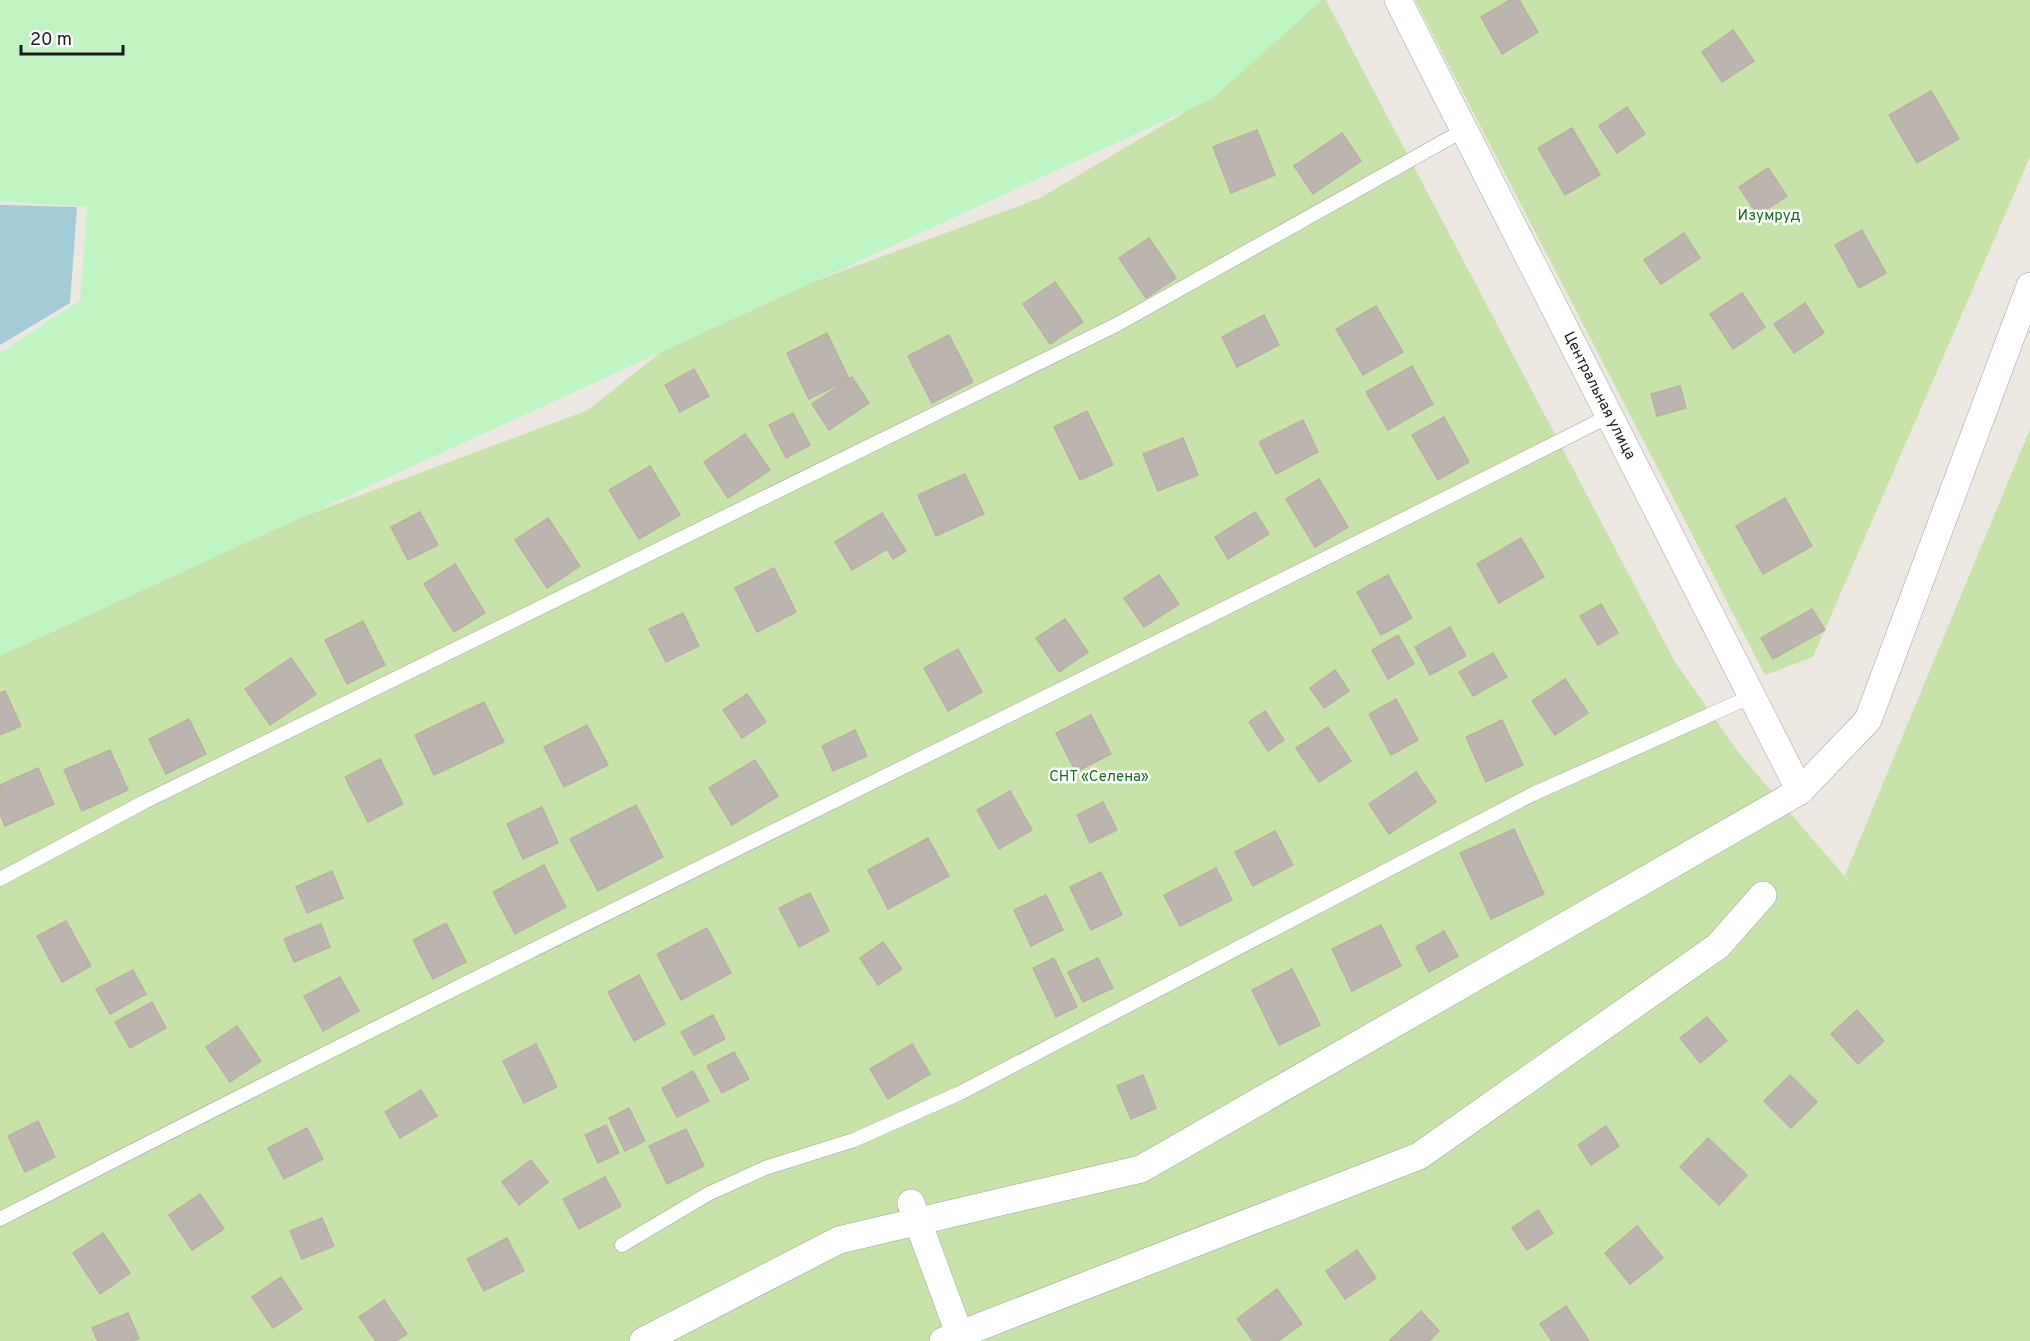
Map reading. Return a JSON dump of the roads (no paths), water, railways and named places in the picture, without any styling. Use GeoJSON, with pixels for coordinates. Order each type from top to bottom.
{"type":"FeatureCollection","features":[{"type":"Feature","properties":{"kind":"street","name":"Центральная улица"},"geometry":{"type":"LineString","coordinates":[[1398,0],[1800,791]]}},
{"type":"Feature","properties":{"kind":"street"},"geometry":{"type":"LineString","coordinates":[[643,1341],[839,1239],[914,1212],[1141,1169],[1800,791],[1868,720],[2030,286]]}},
{"type":"Feature","properties":{"kind":"street"},"geometry":{"type":"LineString","coordinates":[[914,1212],[954,1339],[1419,1156],[1718,946],[1763,895]]}},
{"type":"Feature","properties":{"kind":"lane"},"geometry":{"type":"LineString","coordinates":[[0,879],[144,802],[1116,325],[1464,130]]}},
{"type":"Feature","properties":{"kind":"lane"},"geometry":{"type":"LineString","coordinates":[[0,1219],[229,1101],[1386,529],[1609,416]]}},
{"type":"Feature","properties":{"kind":"lane"},"geometry":{"type":"LineString","coordinates":[[621,1245],[708,1194],[765,1168],[854,1140],[960,1093],[1533,794],[1752,696]]}},
{"type":"Feature","properties":{"kind":"water"},"geometry":{"type":"Polygon","coordinates":[[[0,205],[77,207],[70,303],[0,345],[0,205]]]}},
{"type":"Feature","properties":{"kind":"park label","name":"Изумруд"},"geometry":{"type":"Point","coordinates":[1769,216]}},
{"type":"Feature","properties":{"kind":"park label","name":"СНТ «Селена»"},"geometry":{"type":"Point","coordinates":[1099,777]}}]}
